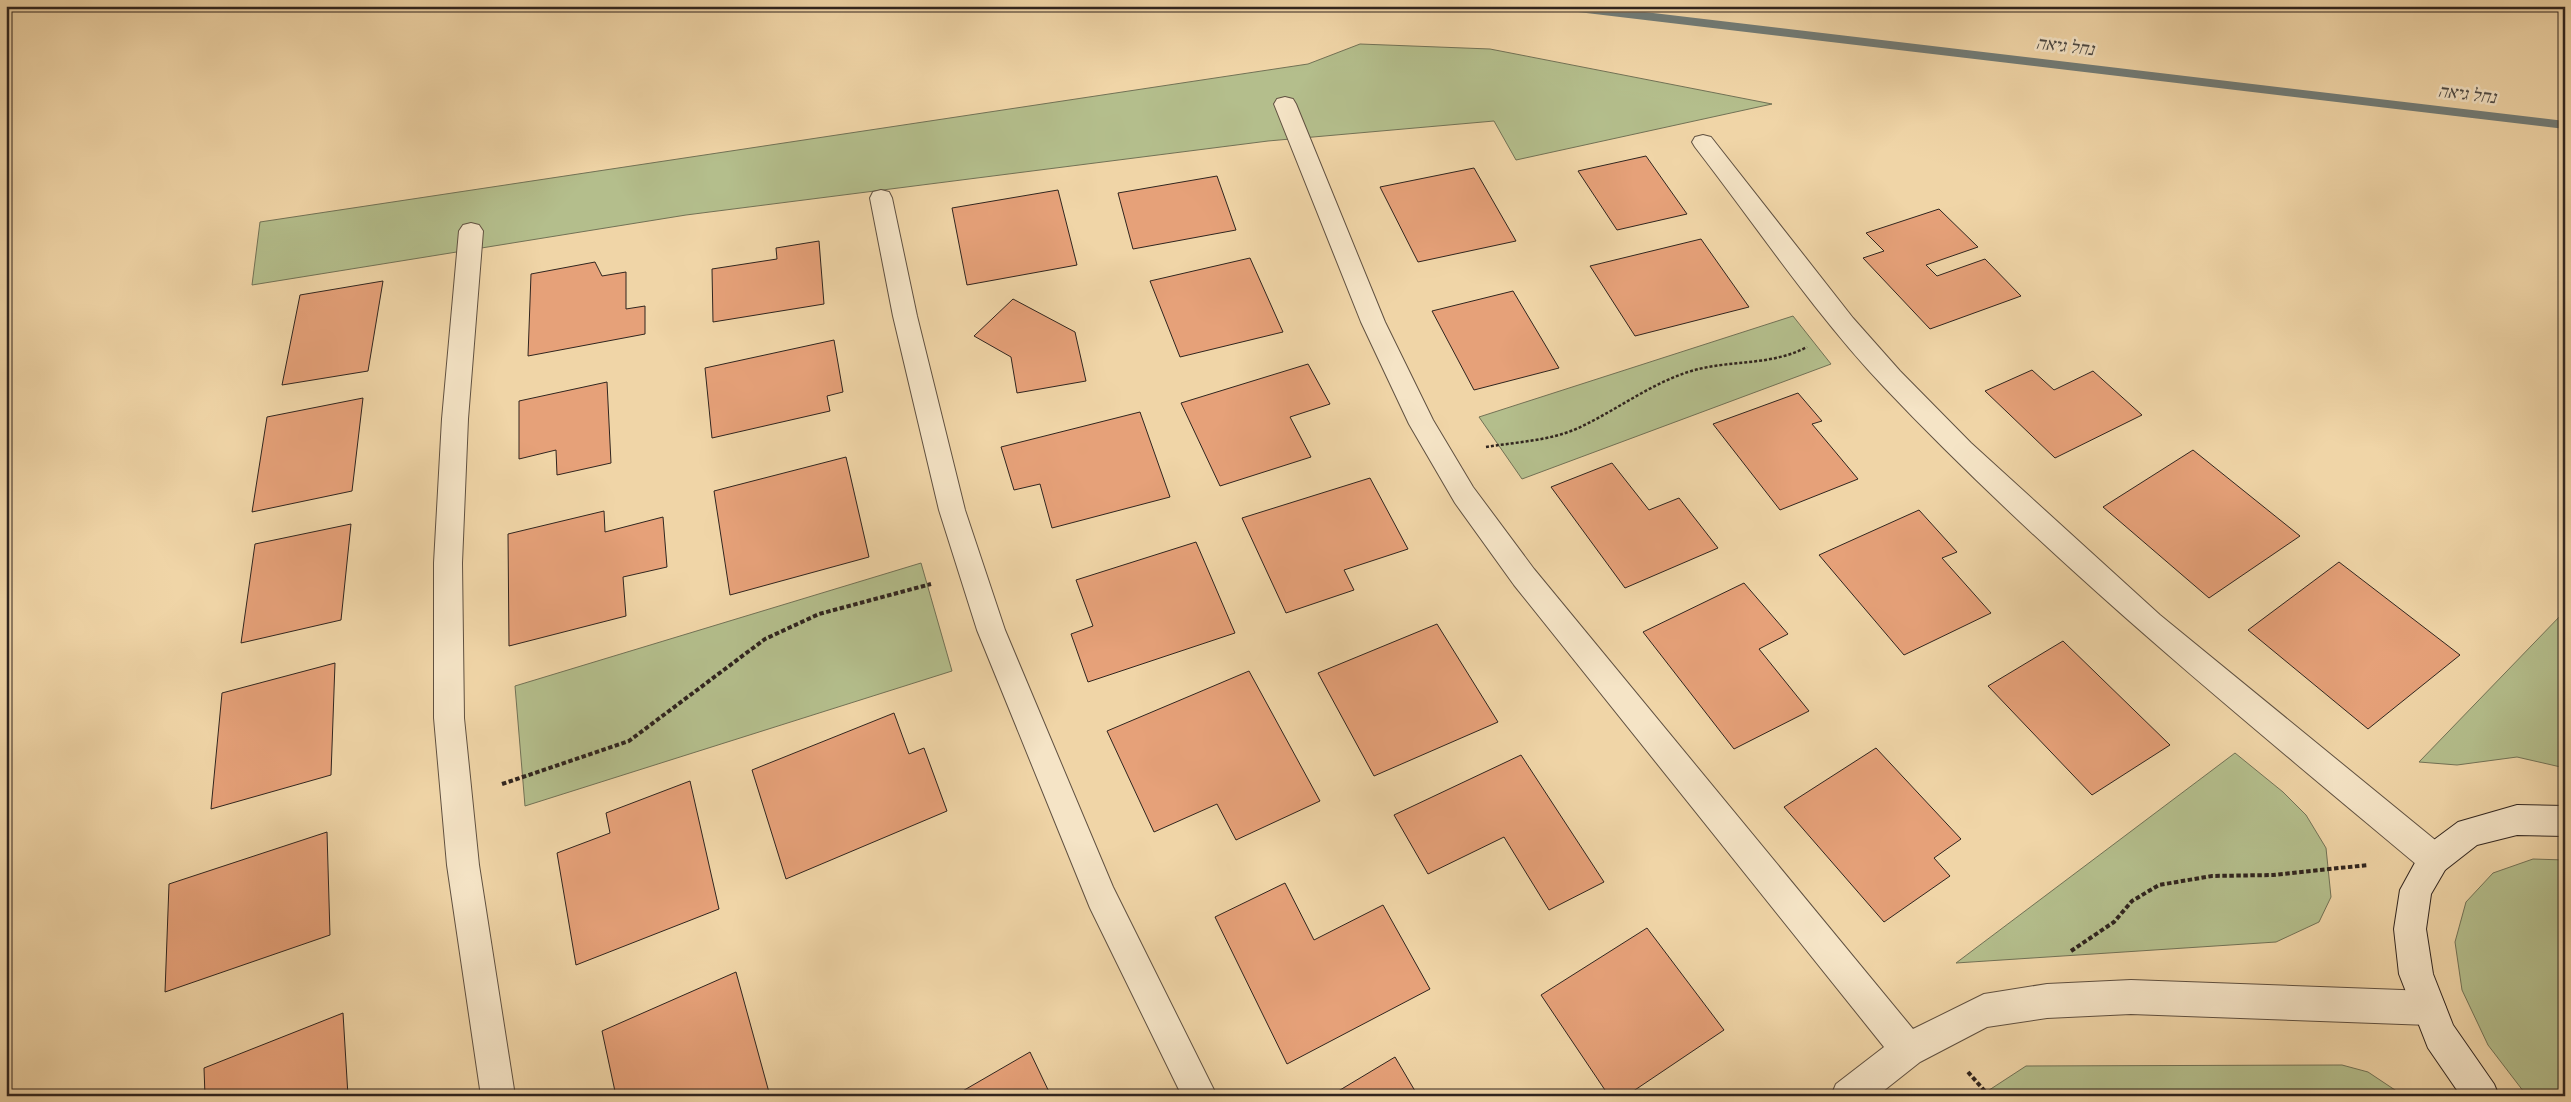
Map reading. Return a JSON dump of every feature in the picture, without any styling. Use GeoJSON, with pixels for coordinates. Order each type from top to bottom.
{"type":"FeatureCollection","features":[{"type":"Feature","properties":{"kind":"street"},"geometry":{"type":"LineString","coordinates":[[1285,104],[1374,322],[1422,424],[1464,495],[1524,577],[1908,1050]]}},
{"type":"Feature","properties":{"kind":"street"},"geometry":{"type":"LineString","coordinates":[[1703,142],[1844,324],[1891,378],[1962,450],[2150,624],[2434,858]]}},
{"type":"Feature","properties":{"kind":"street"},"geometry":{"type":"LineString","coordinates":[[880,198],[905,316],[942,472],[952,510],[991,630],[1100,896],[1200,1096]]}},
{"type":"Feature","properties":{"kind":"street"},"geometry":{"type":"LineString","coordinates":[[471,232],[455,419],[448,564],[448,718],[463,865],[498,1096]]}},
{"type":"Feature","properties":{"kind":"street"},"geometry":{"type":"LineString","coordinates":[[2482,1096],[2440,1036],[2416,974],[2410,929],[2416,890],[2434,858],[2469,832],[2517,820],[2565,821]]}},
{"type":"Feature","properties":{"kind":"street"},"geometry":{"type":"LineString","coordinates":[[1848,1096],[1908,1050],[1984,1011],[2047,1001],[2131,996],[2429,1008]]}},
{"type":"Feature","properties":{"kind":"path"},"geometry":{"type":"LineString","coordinates":[[1441,454],[1545,437],[1574,429],[1655,385],[1691,371],[1731,364],[1756,364],[1799,353],[1844,324]]}},
{"type":"Feature","properties":{"kind":"path"},"geometry":{"type":"LineString","coordinates":[[456,799],[629,741],[765,639],[818,614],[972,573]]}},
{"type":"Feature","properties":{"kind":"path"},"geometry":{"type":"LineString","coordinates":[[2064,956],[2114,922],[2132,901],[2159,885],[2212,876],[2273,875],[2434,858]]}},
{"type":"Feature","properties":{"kind":"green space"},"geometry":{"type":"Polygon","coordinates":[[[1360,44],[1490,49],[1772,104],[1516,160],[1494,121],[1268,141],[686,215],[252,285],[260,222],[1308,64],[1360,44]]]}},
{"type":"Feature","properties":{"kind":"green space"},"geometry":{"type":"Polygon","coordinates":[[[1793,316],[1831,364],[1522,479],[1479,417],[1793,316]]]}},
{"type":"Feature","properties":{"kind":"green space"},"geometry":{"type":"Polygon","coordinates":[[[921,563],[952,671],[525,806],[515,686],[921,563]]]}},
{"type":"Feature","properties":{"kind":"green space"},"geometry":{"type":"Polygon","coordinates":[[[2563,613],[2565,615],[2565,768],[2517,757],[2457,765],[2419,762],[2563,613]]]}},
{"type":"Feature","properties":{"kind":"green space"},"geometry":{"type":"Polygon","coordinates":[[[2235,753],[2283,792],[2306,815],[2326,848],[2331,897],[2319,922],[2276,942],[1956,963],[2235,753]]]}},
{"type":"Feature","properties":{"kind":"green space"},"geometry":{"type":"Polygon","coordinates":[[[2533,859],[2565,860],[2565,1096],[2527,1096],[2488,1045],[2462,990],[2455,942],[2466,902],[2493,873],[2533,859]]]}},
{"type":"Feature","properties":{"kind":"green space"},"geometry":{"type":"Polygon","coordinates":[[[2342,1065],[2368,1072],[2404,1096],[1980,1096],[2026,1066],[2342,1065]]]}},
{"type":"Feature","properties":{"kind":"building"},"geometry":{"type":"Polygon","coordinates":[[[1646,156],[1687,214],[1617,230],[1578,171],[1646,156]]]}},
{"type":"Feature","properties":{"kind":"building"},"geometry":{"type":"Polygon","coordinates":[[[1474,168],[1516,241],[1418,262],[1380,187],[1474,168]]]}},
{"type":"Feature","properties":{"kind":"building"},"geometry":{"type":"Polygon","coordinates":[[[1217,176],[1236,230],[1133,249],[1118,193],[1217,176]]]}},
{"type":"Feature","properties":{"kind":"building"},"geometry":{"type":"Polygon","coordinates":[[[1058,190],[1077,265],[967,285],[952,208],[1058,190]]]}},
{"type":"Feature","properties":{"kind":"building"},"geometry":{"type":"Polygon","coordinates":[[[1939,209],[1978,247],[1926,265],[1937,276],[1985,259],[2021,296],[1930,329],[1863,258],[1884,251],[1866,233],[1939,209]]]}},
{"type":"Feature","properties":{"kind":"building"},"geometry":{"type":"Polygon","coordinates":[[[1701,239],[1749,307],[1635,336],[1590,266],[1701,239]]]}},
{"type":"Feature","properties":{"kind":"building"},"geometry":{"type":"Polygon","coordinates":[[[819,241],[824,304],[713,322],[712,269],[777,259],[776,248],[819,241]]]}},
{"type":"Feature","properties":{"kind":"building"},"geometry":{"type":"Polygon","coordinates":[[[1250,258],[1283,332],[1180,357],[1150,281],[1250,258]]]}},
{"type":"Feature","properties":{"kind":"building"},"geometry":{"type":"Polygon","coordinates":[[[595,262],[602,276],[626,272],[626,309],[645,306],[645,334],[528,356],[531,274],[595,262]]]}},
{"type":"Feature","properties":{"kind":"building"},"geometry":{"type":"Polygon","coordinates":[[[383,281],[368,371],[282,385],[300,295],[383,281]]]}},
{"type":"Feature","properties":{"kind":"building"},"geometry":{"type":"Polygon","coordinates":[[[1513,291],[1559,368],[1474,390],[1432,311],[1513,291]]]}},
{"type":"Feature","properties":{"kind":"building"},"geometry":{"type":"Polygon","coordinates":[[[1013,299],[1075,332],[1086,381],[1017,393],[1011,357],[974,336],[1013,299]]]}},
{"type":"Feature","properties":{"kind":"building"},"geometry":{"type":"Polygon","coordinates":[[[834,340],[843,392],[827,396],[830,411],[712,438],[705,368],[834,340]]]}},
{"type":"Feature","properties":{"kind":"building"},"geometry":{"type":"Polygon","coordinates":[[[1308,364],[1330,404],[1290,417],[1311,457],[1220,486],[1181,403],[1308,364]]]}},
{"type":"Feature","properties":{"kind":"building"},"geometry":{"type":"Polygon","coordinates":[[[2032,370],[2054,390],[2093,371],[2142,415],[2055,458],[1985,391],[2032,370]]]}},
{"type":"Feature","properties":{"kind":"building"},"geometry":{"type":"Polygon","coordinates":[[[607,382],[611,463],[557,475],[556,450],[519,459],[519,401],[607,382]]]}},
{"type":"Feature","properties":{"kind":"building"},"geometry":{"type":"Polygon","coordinates":[[[1798,393],[1822,421],[1812,424],[1858,479],[1780,510],[1713,424],[1798,393]]]}},
{"type":"Feature","properties":{"kind":"building"},"geometry":{"type":"Polygon","coordinates":[[[363,398],[352,491],[252,512],[267,417],[363,398]]]}},
{"type":"Feature","properties":{"kind":"building"},"geometry":{"type":"Polygon","coordinates":[[[1140,412],[1170,497],[1052,528],[1040,484],[1014,490],[1001,447],[1140,412]]]}},
{"type":"Feature","properties":{"kind":"building"},"geometry":{"type":"Polygon","coordinates":[[[2193,450],[2300,536],[2209,598],[2103,507],[2193,450]]]}},
{"type":"Feature","properties":{"kind":"building"},"geometry":{"type":"Polygon","coordinates":[[[846,457],[869,557],[730,595],[714,491],[846,457]]]}},
{"type":"Feature","properties":{"kind":"building"},"geometry":{"type":"Polygon","coordinates":[[[1612,463],[1649,510],[1679,498],[1718,548],[1625,588],[1551,487],[1612,463]]]}},
{"type":"Feature","properties":{"kind":"building"},"geometry":{"type":"Polygon","coordinates":[[[1370,478],[1408,549],[1344,570],[1354,590],[1286,613],[1242,518],[1370,478]]]}},
{"type":"Feature","properties":{"kind":"building"},"geometry":{"type":"Polygon","coordinates":[[[1919,510],[1957,552],[1942,558],[1991,613],[1904,655],[1819,555],[1919,510]]]}},
{"type":"Feature","properties":{"kind":"building"},"geometry":{"type":"Polygon","coordinates":[[[604,511],[605,532],[663,517],[667,567],[623,577],[626,616],[509,646],[508,534],[604,511]]]}},
{"type":"Feature","properties":{"kind":"building"},"geometry":{"type":"Polygon","coordinates":[[[351,524],[341,620],[241,643],[255,544],[351,524]]]}},
{"type":"Feature","properties":{"kind":"building"},"geometry":{"type":"Polygon","coordinates":[[[1196,542],[1235,633],[1088,682],[1071,634],[1093,626],[1076,580],[1196,542]]]}},
{"type":"Feature","properties":{"kind":"building"},"geometry":{"type":"Polygon","coordinates":[[[2339,562],[2460,655],[2368,729],[2248,630],[2339,562]]]}},
{"type":"Feature","properties":{"kind":"building"},"geometry":{"type":"Polygon","coordinates":[[[1744,583],[1788,634],[1759,649],[1809,711],[1734,749],[1643,632],[1744,583]]]}},
{"type":"Feature","properties":{"kind":"building"},"geometry":{"type":"Polygon","coordinates":[[[1437,624],[1498,722],[1374,776],[1318,673],[1437,624]]]}},
{"type":"Feature","properties":{"kind":"building"},"geometry":{"type":"Polygon","coordinates":[[[2063,641],[2170,745],[2092,795],[1988,686],[2063,641]]]}},
{"type":"Feature","properties":{"kind":"building"},"geometry":{"type":"Polygon","coordinates":[[[335,663],[331,775],[211,809],[222,693],[335,663]]]}},
{"type":"Feature","properties":{"kind":"building"},"geometry":{"type":"Polygon","coordinates":[[[1249,671],[1320,801],[1236,840],[1217,804],[1154,832],[1107,731],[1249,671]]]}},
{"type":"Feature","properties":{"kind":"building"},"geometry":{"type":"Polygon","coordinates":[[[894,713],[909,754],[924,748],[947,811],[786,879],[752,770],[894,713]]]}},
{"type":"Feature","properties":{"kind":"building"},"geometry":{"type":"Polygon","coordinates":[[[1876,748],[1961,839],[1934,858],[1950,876],[1884,922],[1784,807],[1876,748]]]}},
{"type":"Feature","properties":{"kind":"building"},"geometry":{"type":"Polygon","coordinates":[[[1521,755],[1604,882],[1549,910],[1504,837],[1428,874],[1394,815],[1521,755]]]}},
{"type":"Feature","properties":{"kind":"building"},"geometry":{"type":"Polygon","coordinates":[[[690,781],[719,909],[576,965],[557,853],[610,833],[606,813],[690,781]]]}},
{"type":"Feature","properties":{"kind":"building"},"geometry":{"type":"Polygon","coordinates":[[[327,832],[330,935],[165,992],[169,884],[327,832]]]}},
{"type":"Feature","properties":{"kind":"building"},"geometry":{"type":"Polygon","coordinates":[[[1285,883],[1314,940],[1383,905],[1430,989],[1287,1064],[1215,917],[1285,883]]]}},
{"type":"Feature","properties":{"kind":"building"},"geometry":{"type":"Polygon","coordinates":[[[1647,928],[1724,1030],[1626,1096],[1609,1096],[1541,995],[1647,928]]]}},
{"type":"Feature","properties":{"kind":"building"},"geometry":{"type":"Polygon","coordinates":[[[736,972],[770,1096],[616,1096],[602,1031],[736,972]]]}},
{"type":"Feature","properties":{"kind":"building"},"geometry":{"type":"Polygon","coordinates":[[[343,1013],[348,1096],[205,1096],[204,1068],[343,1013]]]}},
{"type":"Feature","properties":{"kind":"building"},"geometry":{"type":"Polygon","coordinates":[[[1030,1052],[1051,1096],[954,1096],[1030,1052]]]}},
{"type":"Feature","properties":{"kind":"building"},"geometry":{"type":"Polygon","coordinates":[[[1395,1057],[1418,1096],[1330,1096],[1395,1057]]]}},
{"type":"Feature","properties":{"kind":"waterway","name":"נחל גיאה"},"geometry":{"type":"LineString","coordinates":[[1561,6],[2565,125]]}}]}
